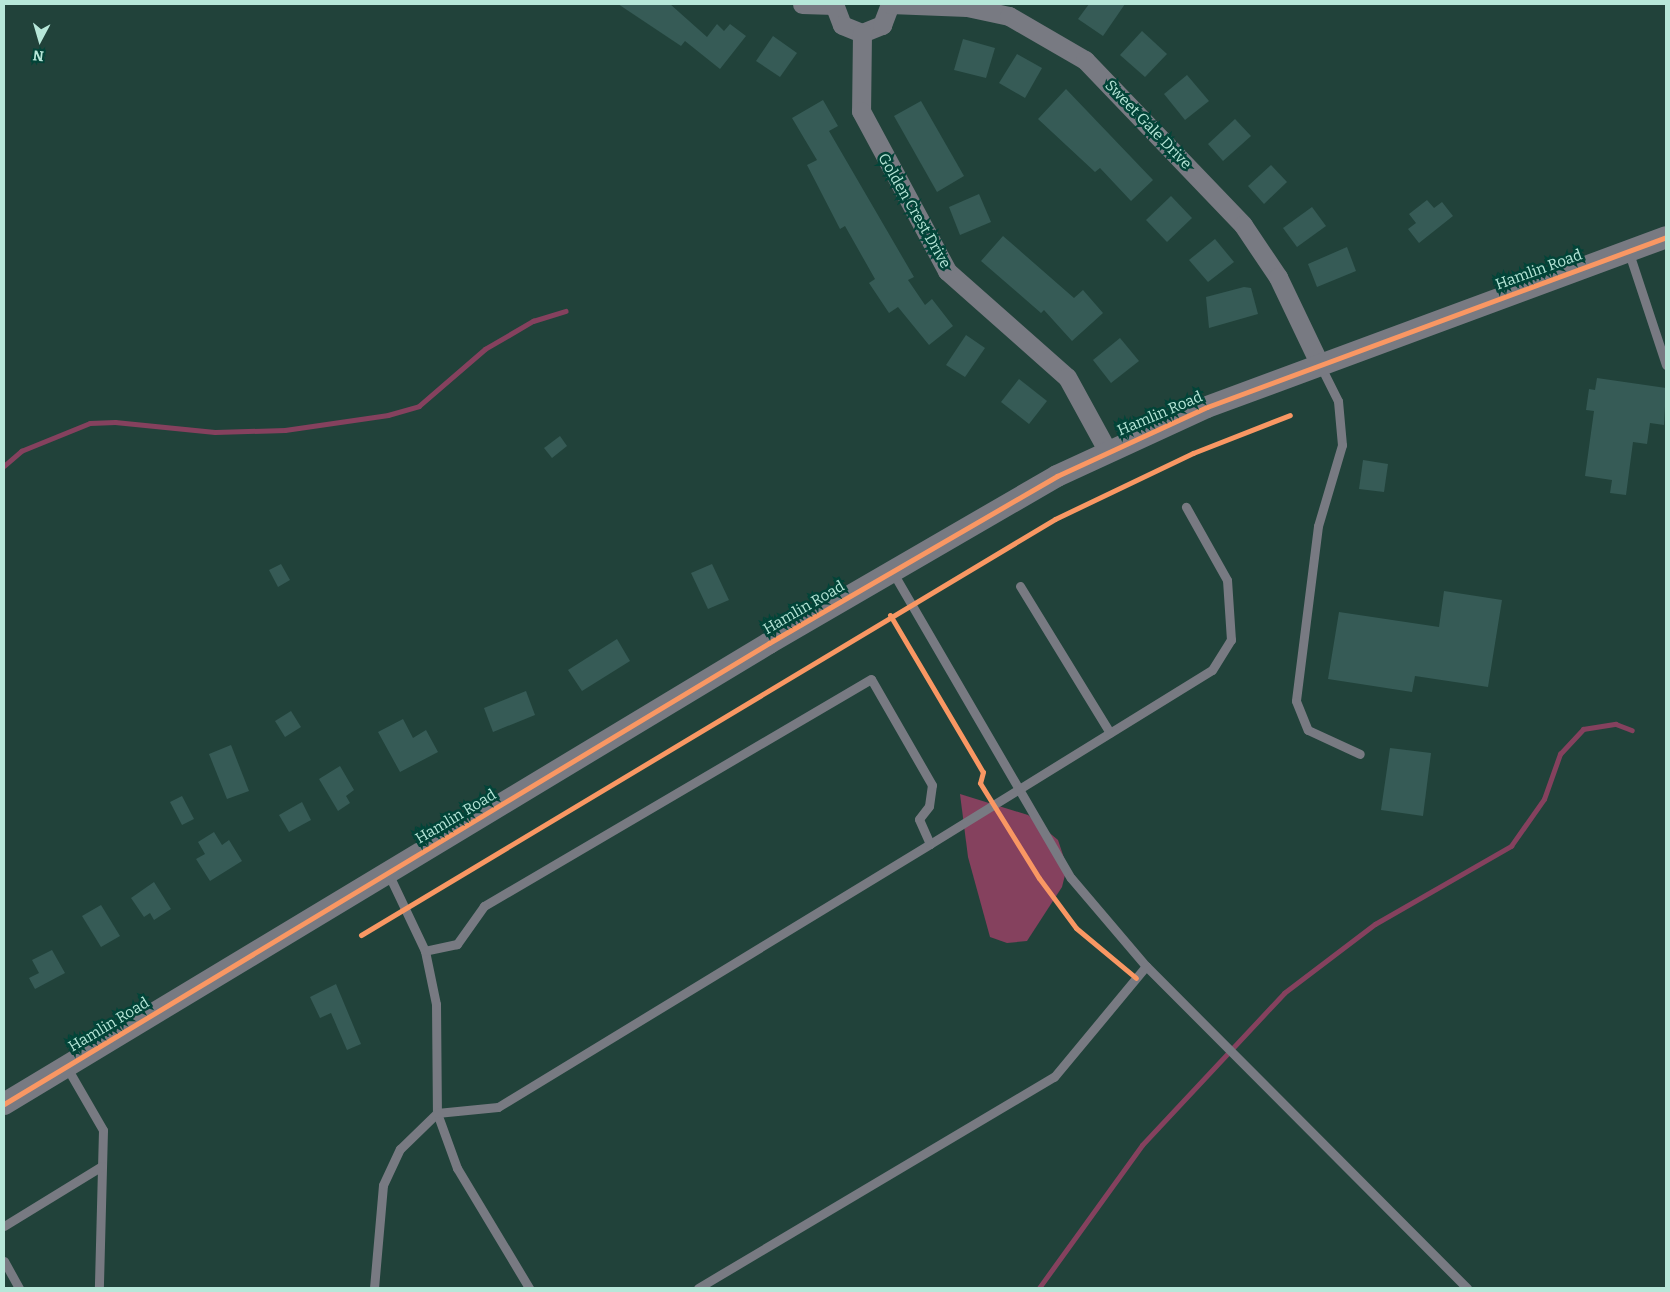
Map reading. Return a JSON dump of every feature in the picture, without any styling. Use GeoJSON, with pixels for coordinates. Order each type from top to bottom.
{"type":"FeatureCollection","features":[{"type":"Feature","properties":{"kind":"street"},"geometry":{"type":"LineString","coordinates":[[802,4],[834,4],[842,25],[862,33],[882,25],[890,4]]}},
{"type":"Feature","properties":{"kind":"street","name":"Sweet Gale Drive"},"geometry":{"type":"LineString","coordinates":[[890,4],[967,7],[1008,16],[1085,60],[1242,225],[1278,277],[1320,365]]}},
{"type":"Feature","properties":{"kind":"street","name":"Golden Crest Drive"},"geometry":{"type":"LineString","coordinates":[[862,33],[861,111],[947,271],[1066,377],[1107,450]]}},
{"type":"Feature","properties":{"kind":"street","name":"Hamlin Road"},"geometry":{"type":"LineString","coordinates":[[4,1104],[892,571],[1107,450],[1320,365],[1666,237]]}},
{"type":"Feature","properties":{"kind":"lane"},"geometry":{"type":"LineString","coordinates":[[1628,250],[1666,365]]}},
{"type":"Feature","properties":{"kind":"lane"},"geometry":{"type":"LineString","coordinates":[[1320,365],[1338,401],[1342,445],[1318,526],[1296,701],[1308,730],[1360,754]]}},
{"type":"Feature","properties":{"kind":"lane"},"geometry":{"type":"LineString","coordinates":[[374,1288],[383,1185],[400,1149],[437,1113],[498,1107],[1212,670],[1231,640],[1227,580],[1186,507]]}},
{"type":"Feature","properties":{"kind":"lane"},"geometry":{"type":"LineString","coordinates":[[892,571],[1071,878],[1146,966],[1467,1288]]}},
{"type":"Feature","properties":{"kind":"lane"},"geometry":{"type":"LineString","coordinates":[[1020,586],[1110,733]]}},
{"type":"Feature","properties":{"kind":"lane"},"geometry":{"type":"LineString","coordinates":[[425,951],[457,944],[484,906],[871,679],[932,785],[930,806],[919,819],[930,844]]}},
{"type":"Feature","properties":{"kind":"lane"},"geometry":{"type":"LineString","coordinates":[[388,873],[425,951],[436,1004],[437,1113],[457,1168],[529,1288]]}},
{"type":"Feature","properties":{"kind":"lane"},"geometry":{"type":"LineString","coordinates":[[698,1288],[1054,1077],[1146,966]]}},
{"type":"Feature","properties":{"kind":"lane"},"geometry":{"type":"LineString","coordinates":[[66,1066],[102,1130],[99,1288]]}},
{"type":"Feature","properties":{"kind":"lane"},"geometry":{"type":"LineString","coordinates":[[4,1226],[102,1166]]}},
{"type":"Feature","properties":{"kind":"lane"},"geometry":{"type":"LineString","coordinates":[[4,1261],[19,1288]]}},
{"type":"Feature","properties":{"kind":"shaded area"},"geometry":{"type":"Polygon","coordinates":[[[960,794],[1028,815],[1058,840],[1067,867],[1062,887],[1027,941],[1007,943],[990,937],[968,857],[960,794]]]}},
{"type":"Feature","properties":{"kind":"building"},"geometry":{"type":"Polygon","coordinates":[[[618,4],[670,4],[707,37],[717,24],[724,31],[730,24],[746,36],[720,69],[685,41],[681,46],[618,4]]]}},
{"type":"Feature","properties":{"kind":"building"},"geometry":{"type":"Polygon","coordinates":[[[1089,4],[1125,4],[1103,36],[1078,19],[1089,4]]]}},
{"type":"Feature","properties":{"kind":"building"},"geometry":{"type":"Polygon","coordinates":[[[1142,31],[1167,54],[1145,77],[1120,55],[1142,31]]]}},
{"type":"Feature","properties":{"kind":"building"},"geometry":{"type":"Polygon","coordinates":[[[773,36],[797,53],[780,77],[756,61],[773,36]]]}},
{"type":"Feature","properties":{"kind":"building"},"geometry":{"type":"Polygon","coordinates":[[[963,39],[995,48],[986,78],[954,70],[963,39]]]}},
{"type":"Feature","properties":{"kind":"building"},"geometry":{"type":"Polygon","coordinates":[[[1017,54],[1042,68],[1025,98],[999,83],[1017,54]]]}},
{"type":"Feature","properties":{"kind":"building"},"geometry":{"type":"Polygon","coordinates":[[[1187,75],[1209,101],[1185,120],[1164,94],[1187,75]]]}},
{"type":"Feature","properties":{"kind":"building"},"geometry":{"type":"Polygon","coordinates":[[[1066,89],[1153,180],[1131,201],[1100,168],[1095,172],[1038,119],[1066,89]]]}},
{"type":"Feature","properties":{"kind":"building"},"geometry":{"type":"Polygon","coordinates":[[[823,100],[838,126],[829,131],[914,277],[908,280],[925,305],[932,299],[953,326],[929,345],[898,307],[889,313],[869,283],[875,279],[845,226],[840,229],[807,165],[817,160],[792,118],[823,100]]]}},
{"type":"Feature","properties":{"kind":"building"},"geometry":{"type":"Polygon","coordinates":[[[921,101],[964,176],[937,192],[894,116],[921,101]]]}},
{"type":"Feature","properties":{"kind":"building"},"geometry":{"type":"Polygon","coordinates":[[[1235,119],[1251,136],[1223,161],[1208,144],[1235,119]]]}},
{"type":"Feature","properties":{"kind":"building"},"geometry":{"type":"Polygon","coordinates":[[[1271,165],[1287,182],[1264,204],[1248,186],[1271,165]]]}},
{"type":"Feature","properties":{"kind":"building"},"geometry":{"type":"Polygon","coordinates":[[[979,194],[991,222],[960,235],[949,207],[979,194]]]}},
{"type":"Feature","properties":{"kind":"building"},"geometry":{"type":"Polygon","coordinates":[[[1171,196],[1192,218],[1167,242],[1146,220],[1171,196]]]}},
{"type":"Feature","properties":{"kind":"building"},"geometry":{"type":"Polygon","coordinates":[[[1427,200],[1434,208],[1442,202],[1453,216],[1419,243],[1408,229],[1416,223],[1409,214],[1427,200]]]}},
{"type":"Feature","properties":{"kind":"building"},"geometry":{"type":"Polygon","coordinates":[[[1312,207],[1326,226],[1297,247],[1283,228],[1312,207]]]}},
{"type":"Feature","properties":{"kind":"building"},"geometry":{"type":"Polygon","coordinates":[[[1003,236],[1074,298],[1083,290],[1103,313],[1072,341],[1044,310],[1041,313],[981,261],[1003,236]]]}},
{"type":"Feature","properties":{"kind":"building"},"geometry":{"type":"Polygon","coordinates":[[[1215,239],[1234,262],[1208,282],[1189,260],[1215,239]]]}},
{"type":"Feature","properties":{"kind":"building"},"geometry":{"type":"Polygon","coordinates":[[[1347,247],[1356,271],[1317,287],[1308,264],[1347,247]]]}},
{"type":"Feature","properties":{"kind":"building"},"geometry":{"type":"Polygon","coordinates":[[[1244,287],[1251,288],[1258,314],[1209,328],[1206,297],[1244,287]]]}},
{"type":"Feature","properties":{"kind":"building"},"geometry":{"type":"Polygon","coordinates":[[[966,335],[985,348],[965,377],[946,365],[966,335]]]}},
{"type":"Feature","properties":{"kind":"building"},"geometry":{"type":"Polygon","coordinates":[[[1120,338],[1139,361],[1111,383],[1093,360],[1120,338]]]}},
{"type":"Feature","properties":{"kind":"building"},"geometry":{"type":"Polygon","coordinates":[[[1597,378],[1666,388],[1664,425],[1650,423],[1647,444],[1633,442],[1626,495],[1610,493],[1612,480],[1585,476],[1594,411],[1586,410],[1589,389],[1595,390],[1597,378]]]}},
{"type":"Feature","properties":{"kind":"building"},"geometry":{"type":"Polygon","coordinates":[[[1019,379],[1047,401],[1029,424],[1001,402],[1019,379]]]}},
{"type":"Feature","properties":{"kind":"building"},"geometry":{"type":"Polygon","coordinates":[[[560,436],[567,446],[552,458],[544,448],[560,436]]]}},
{"type":"Feature","properties":{"kind":"building"},"geometry":{"type":"Polygon","coordinates":[[[1363,460],[1388,464],[1384,492],[1359,489],[1363,460]]]}},
{"type":"Feature","properties":{"kind":"building"},"geometry":{"type":"Polygon","coordinates":[[[281,564],[290,580],[278,587],[269,570],[281,564]]]}},
{"type":"Feature","properties":{"kind":"building"},"geometry":{"type":"Polygon","coordinates":[[[712,564],[729,600],[708,609],[691,573],[712,564]]]}},
{"type":"Feature","properties":{"kind":"building"},"geometry":{"type":"Polygon","coordinates":[[[1444,591],[1502,600],[1488,687],[1415,676],[1412,692],[1328,679],[1339,612],[1439,627],[1444,591]]]}},
{"type":"Feature","properties":{"kind":"building"},"geometry":{"type":"Polygon","coordinates":[[[617,639],[630,661],[582,691],[568,670],[617,639]]]}},
{"type":"Feature","properties":{"kind":"building"},"geometry":{"type":"Polygon","coordinates":[[[526,691],[535,715],[493,732],[484,708],[526,691]]]}},
{"type":"Feature","properties":{"kind":"building"},"geometry":{"type":"Polygon","coordinates":[[[291,711],[301,727],[285,737],[275,721],[291,711]]]}},
{"type":"Feature","properties":{"kind":"building"},"geometry":{"type":"Polygon","coordinates":[[[403,719],[413,738],[426,730],[438,752],[400,772],[378,732],[403,719]]]}},
{"type":"Feature","properties":{"kind":"building"},"geometry":{"type":"Polygon","coordinates":[[[231,745],[249,791],[227,799],[209,754],[231,745]]]}},
{"type":"Feature","properties":{"kind":"building"},"geometry":{"type":"Polygon","coordinates":[[[1390,748],[1431,753],[1423,816],[1381,810],[1390,748]]]}},
{"type":"Feature","properties":{"kind":"building"},"geometry":{"type":"Polygon","coordinates":[[[340,766],[354,790],[346,796],[350,803],[338,811],[319,779],[340,766]]]}},
{"type":"Feature","properties":{"kind":"building"},"geometry":{"type":"Polygon","coordinates":[[[182,796],[194,819],[182,825],[170,802],[182,796]]]}},
{"type":"Feature","properties":{"kind":"building"},"geometry":{"type":"Polygon","coordinates":[[[302,802],[311,820],[289,832],[279,815],[302,802]]]}},
{"type":"Feature","properties":{"kind":"building"},"geometry":{"type":"Polygon","coordinates":[[[214,832],[222,845],[229,840],[242,861],[210,881],[196,859],[205,854],[198,842],[214,832]]]}},
{"type":"Feature","properties":{"kind":"building"},"geometry":{"type":"Polygon","coordinates":[[[154,882],[171,909],[154,920],[150,913],[144,917],[131,898],[154,882]]]}},
{"type":"Feature","properties":{"kind":"building"},"geometry":{"type":"Polygon","coordinates":[[[101,905],[120,936],[101,947],[82,916],[101,905]]]}},
{"type":"Feature","properties":{"kind":"building"},"geometry":{"type":"Polygon","coordinates":[[[52,950],[65,973],[35,989],[29,978],[39,973],[32,960],[52,950]]]}},
{"type":"Feature","properties":{"kind":"building"},"geometry":{"type":"Polygon","coordinates":[[[336,984],[361,1044],[347,1050],[331,1013],[320,1018],[310,997],[336,984]]]}},
{"type":"Feature","properties":{"kind":"waterway"},"geometry":{"type":"LineString","coordinates":[[4,466],[21,451],[90,423],[115,422],[215,432],[285,430],[388,415],[419,406],[485,349],[533,321],[565,311]]}},
{"type":"Feature","properties":{"kind":"waterway"},"geometry":{"type":"LineString","coordinates":[[1039,1288],[1142,1145],[1284,993],[1375,924],[1511,846],[1544,799],[1560,754],[1583,729],[1616,724],[1632,730]]}},
{"type":"Feature","properties":{"kind":"cycle path"},"geometry":{"type":"LineString","coordinates":[[4,1104],[769,643],[1057,476],[1207,407],[1666,237]]}},
{"type":"Feature","properties":{"kind":"cycle path"},"geometry":{"type":"LineString","coordinates":[[361,935],[1055,519],[1193,453],[1290,415]]}},
{"type":"Feature","properties":{"kind":"cycle path"},"geometry":{"type":"LineString","coordinates":[[890,615],[983,772],[980,783],[1039,878],[1076,928],[1136,978]]}}]}
